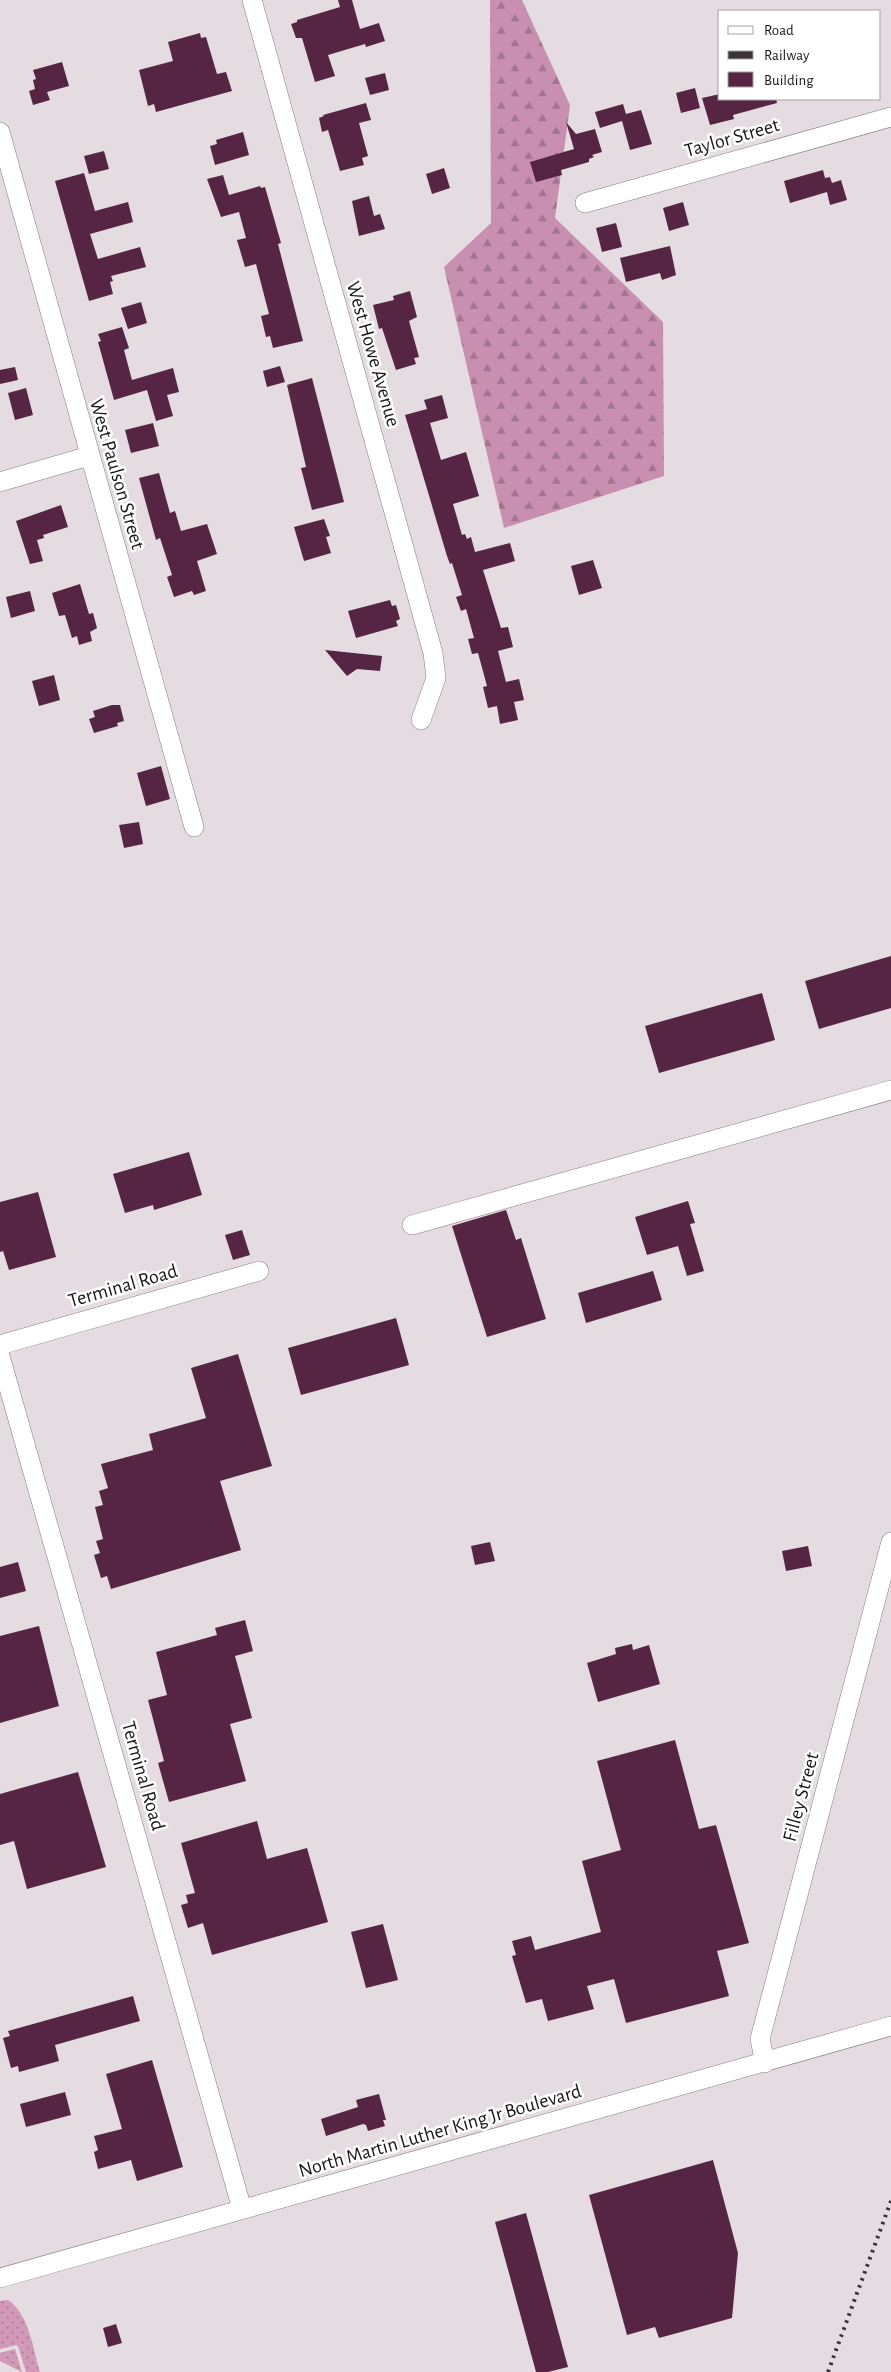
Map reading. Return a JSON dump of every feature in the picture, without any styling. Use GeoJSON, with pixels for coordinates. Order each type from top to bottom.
{"type":"FeatureCollection","features":[{"type":"Feature","properties":{"kind":"street","name":"West Howe Avenue"},"geometry":{"type":"LineString","coordinates":[[252,0],[433,653],[436,678],[421,720]]}},
{"type":"Feature","properties":{"kind":"street","name":"Taylor Street"},"geometry":{"type":"LineString","coordinates":[[585,203],[891,117]]}},
{"type":"Feature","properties":{"kind":"street","name":"West Paulson Street"},"geometry":{"type":"LineString","coordinates":[[0,132],[194,827]]}},
{"type":"Feature","properties":{"kind":"street"},"geometry":{"type":"LineString","coordinates":[[0,482],[89,456]]}},
{"type":"Feature","properties":{"kind":"street"},"geometry":{"type":"LineString","coordinates":[[412,1225],[891,1090]]}},
{"type":"Feature","properties":{"kind":"street","name":"Terminal Road"},"geometry":{"type":"LineString","coordinates":[[0,1345],[259,1271]]}},
{"type":"Feature","properties":{"kind":"street","name":"Terminal Road"},"geometry":{"type":"LineString","coordinates":[[0,1356],[242,2209]]}},
{"type":"Feature","properties":{"kind":"street","name":"Filley Street"},"geometry":{"type":"LineString","coordinates":[[765,2063],[760,2039],[891,1542]]}},
{"type":"Feature","properties":{"kind":"street","name":"North Martin Luther King Jr Boulevard"},"geometry":{"type":"LineString","coordinates":[[0,2278],[891,2026]]}},
{"type":"Feature","properties":{"kind":"shaded area"},"geometry":{"type":"Polygon","coordinates":[[[8,2300],[15,2306],[26,2323],[40,2372],[26,2372],[18,2346],[0,2349],[0,2301],[8,2300]]]}},
{"type":"Feature","properties":{"kind":"shaded area"},"geometry":{"type":"Polygon","coordinates":[[[15,2349],[22,2372],[0,2361],[0,2353],[15,2349]]]}},
{"type":"Feature","properties":{"kind":"green space"},"geometry":{"type":"Polygon","coordinates":[[[490,0],[522,0],[570,105],[555,218],[663,322],[664,476],[504,528],[444,267],[491,223],[490,0]]]}},
{"type":"Feature","properties":{"kind":"building"},"geometry":{"type":"Polygon","coordinates":[[[338,0],[352,0],[360,29],[379,23],[385,41],[366,47],[365,44],[328,55],[335,76],[315,82],[302,38],[296,38],[291,24],[297,22],[297,20],[340,7],[338,0]]]}},
{"type":"Feature","properties":{"kind":"building"},"geometry":{"type":"Polygon","coordinates":[[[200,33],[201,38],[206,37],[217,74],[226,72],[232,91],[156,112],[154,104],[148,106],[139,70],[173,61],[168,42],[200,33]]]}},
{"type":"Feature","properties":{"kind":"building"},"geometry":{"type":"Polygon","coordinates":[[[62,62],[69,86],[47,92],[50,100],[33,105],[29,91],[35,89],[33,80],[36,79],[33,70],[62,62]]]}},
{"type":"Feature","properties":{"kind":"building"},"geometry":{"type":"Polygon","coordinates":[[[385,73],[389,90],[370,95],[365,78],[385,73]]]}},
{"type":"Feature","properties":{"kind":"building"},"geometry":{"type":"Polygon","coordinates":[[[695,88],[700,108],[681,113],[676,93],[695,88]]]}},
{"type":"Feature","properties":{"kind":"building"},"geometry":{"type":"Polygon","coordinates":[[[718,94],[718,100],[776,100],[777,103],[733,115],[734,119],[710,125],[702,98],[718,94]]]}},
{"type":"Feature","properties":{"kind":"building"},"geometry":{"type":"Polygon","coordinates":[[[366,103],[371,120],[359,123],[368,156],[362,158],[364,165],[340,171],[328,130],[322,132],[319,118],[323,115],[366,103]]]}},
{"type":"Feature","properties":{"kind":"building"},"geometry":{"type":"Polygon","coordinates":[[[623,104],[626,114],[641,110],[652,144],[630,150],[622,121],[600,128],[595,112],[623,104]]]}},
{"type":"Feature","properties":{"kind":"building"},"geometry":{"type":"Polygon","coordinates":[[[566,122],[576,134],[595,129],[602,152],[592,155],[594,157],[589,159],[589,162],[561,170],[562,175],[536,182],[530,162],[574,149],[566,122]]]}},
{"type":"Feature","properties":{"kind":"building"},"geometry":{"type":"Polygon","coordinates":[[[243,132],[249,155],[215,165],[210,146],[217,144],[216,140],[243,132]]]}},
{"type":"Feature","properties":{"kind":"building"},"geometry":{"type":"Polygon","coordinates":[[[104,151],[109,169],[89,174],[84,156],[104,151]]]}},
{"type":"Feature","properties":{"kind":"building"},"geometry":{"type":"Polygon","coordinates":[[[444,168],[450,188],[432,194],[426,174],[444,168]]]}},
{"type":"Feature","properties":{"kind":"building"},"geometry":{"type":"Polygon","coordinates":[[[823,170],[825,178],[830,177],[832,183],[841,180],[847,200],[830,205],[827,192],[790,203],[784,181],[823,170]]]}},
{"type":"Feature","properties":{"kind":"building"},"geometry":{"type":"Polygon","coordinates":[[[84,173],[95,211],[128,202],[133,222],[90,234],[98,259],[140,247],[146,267],[111,276],[113,281],[110,282],[113,294],[89,301],[55,181],[84,173]]]}},
{"type":"Feature","properties":{"kind":"building"},"geometry":{"type":"Polygon","coordinates":[[[223,175],[229,195],[260,186],[261,188],[265,187],[281,243],[278,244],[303,341],[273,348],[270,336],[266,337],[261,316],[269,314],[256,264],[245,267],[237,240],[246,238],[239,212],[221,217],[207,179],[223,175]]]}},
{"type":"Feature","properties":{"kind":"building"},"geometry":{"type":"Polygon","coordinates":[[[369,196],[374,216],[380,214],[385,229],[359,236],[352,201],[369,196]]]}},
{"type":"Feature","properties":{"kind":"building"},"geometry":{"type":"Polygon","coordinates":[[[683,202],[689,225],[669,231],[663,208],[683,202]]]}},
{"type":"Feature","properties":{"kind":"building"},"geometry":{"type":"Polygon","coordinates":[[[616,223],[622,247],[602,252],[596,228],[616,223]]]}},
{"type":"Feature","properties":{"kind":"building"},"geometry":{"type":"Polygon","coordinates":[[[670,246],[676,275],[662,280],[660,273],[626,282],[620,258],[670,246]]]}},
{"type":"Feature","properties":{"kind":"building"},"geometry":{"type":"Polygon","coordinates":[[[410,291],[417,317],[409,321],[419,357],[414,358],[416,364],[396,370],[382,328],[379,329],[373,305],[394,300],[393,296],[410,291]]]}},
{"type":"Feature","properties":{"kind":"building"},"geometry":{"type":"Polygon","coordinates":[[[141,302],[147,323],[128,329],[121,308],[141,302]]]}},
{"type":"Feature","properties":{"kind":"building"},"geometry":{"type":"Polygon","coordinates":[[[122,327],[129,348],[124,350],[132,380],[173,368],[179,392],[167,395],[173,416],[156,421],[147,390],[114,400],[98,342],[101,341],[98,334],[122,327]]]}},
{"type":"Feature","properties":{"kind":"building"},"geometry":{"type":"Polygon","coordinates":[[[280,366],[285,382],[267,387],[263,371],[280,366]]]}},
{"type":"Feature","properties":{"kind":"building"},"geometry":{"type":"Polygon","coordinates":[[[15,367],[18,380],[0,384],[0,370],[15,367]]]}},
{"type":"Feature","properties":{"kind":"building"},"geometry":{"type":"Polygon","coordinates":[[[312,378],[344,502],[312,510],[301,468],[306,467],[287,385],[312,378]]]}},
{"type":"Feature","properties":{"kind":"building"},"geometry":{"type":"Polygon","coordinates":[[[26,388],[33,415],[15,420],[8,393],[26,388]]]}},
{"type":"Feature","properties":{"kind":"building"},"geometry":{"type":"Polygon","coordinates":[[[442,395],[448,418],[430,423],[441,460],[466,452],[479,496],[453,504],[462,535],[465,534],[467,539],[471,537],[475,552],[510,543],[515,561],[483,570],[501,628],[508,627],[513,647],[498,651],[506,682],[519,679],[524,700],[514,702],[518,720],[500,724],[497,706],[488,708],[483,687],[487,686],[478,653],[472,654],[468,639],[474,638],[466,609],[461,611],[456,597],[462,595],[452,563],[450,564],[447,556],[405,415],[427,409],[424,400],[442,395]]]}},
{"type":"Feature","properties":{"kind":"building"},"geometry":{"type":"Polygon","coordinates":[[[153,423],[159,446],[131,453],[125,430],[153,423]]]}},
{"type":"Feature","properties":{"kind":"building"},"geometry":{"type":"Polygon","coordinates":[[[159,473],[170,513],[175,511],[181,531],[207,524],[217,554],[197,561],[206,591],[194,595],[192,591],[174,597],[167,577],[172,575],[160,538],[156,540],[139,478],[159,473]]]}},
{"type":"Feature","properties":{"kind":"building"},"geometry":{"type":"Polygon","coordinates":[[[61,505],[68,527],[43,535],[44,538],[37,540],[43,561],[30,564],[16,521],[61,505]]]}},
{"type":"Feature","properties":{"kind":"building"},"geometry":{"type":"Polygon","coordinates":[[[324,519],[330,536],[326,537],[331,553],[304,561],[294,527],[324,519]]]}},
{"type":"Feature","properties":{"kind":"building"},"geometry":{"type":"Polygon","coordinates":[[[593,560],[602,588],[579,595],[571,566],[593,560]]]}},
{"type":"Feature","properties":{"kind":"building"},"geometry":{"type":"Polygon","coordinates":[[[80,584],[89,614],[93,613],[97,628],[90,632],[92,641],[79,645],[77,636],[72,638],[65,615],[59,616],[52,593],[80,584]]]}},
{"type":"Feature","properties":{"kind":"building"},"geometry":{"type":"Polygon","coordinates":[[[30,591],[35,611],[11,618],[6,597],[30,591]]]}},
{"type":"Feature","properties":{"kind":"building"},"geometry":{"type":"Polygon","coordinates":[[[390,600],[392,606],[396,605],[400,619],[396,621],[398,626],[356,638],[348,611],[390,600]]]}},
{"type":"Feature","properties":{"kind":"building"},"geometry":{"type":"Polygon","coordinates":[[[325,650],[382,656],[380,671],[357,669],[347,676],[325,650]]]}},
{"type":"Feature","properties":{"kind":"building"},"geometry":{"type":"Polygon","coordinates":[[[54,675],[60,700],[39,706],[32,681],[54,675]]]}},
{"type":"Feature","properties":{"kind":"building"},"geometry":{"type":"Polygon","coordinates":[[[112,705],[120,705],[124,721],[117,723],[118,726],[94,733],[89,719],[95,717],[93,711],[112,705]]]}},
{"type":"Feature","properties":{"kind":"building"},"geometry":{"type":"Polygon","coordinates":[[[161,766],[170,799],[146,806],[137,773],[161,766]]]}},
{"type":"Feature","properties":{"kind":"building"},"geometry":{"type":"Polygon","coordinates":[[[139,822],[143,844],[124,848],[119,825],[139,822]]]}},
{"type":"Feature","properties":{"kind":"building"},"geometry":{"type":"Polygon","coordinates":[[[891,956],[891,1008],[819,1029],[805,981],[891,956]]]}},
{"type":"Feature","properties":{"kind":"building"},"geometry":{"type":"Polygon","coordinates":[[[762,993],[775,1040],[659,1073],[645,1026],[762,993]]]}},
{"type":"Feature","properties":{"kind":"building"},"geometry":{"type":"Polygon","coordinates":[[[189,1152],[202,1195],[154,1210],[153,1205],[125,1213],[113,1174],[189,1152]]]}},
{"type":"Feature","properties":{"kind":"building"},"geometry":{"type":"Polygon","coordinates":[[[38,1192],[56,1257],[9,1270],[3,1251],[0,1252],[0,1202],[38,1192]]]}},
{"type":"Feature","properties":{"kind":"building"},"geometry":{"type":"Polygon","coordinates":[[[688,1201],[695,1223],[690,1224],[704,1271],[687,1276],[678,1246],[647,1255],[635,1217],[688,1201]]]}},
{"type":"Feature","properties":{"kind":"building"},"geometry":{"type":"Polygon","coordinates":[[[506,1210],[516,1240],[521,1238],[546,1319],[487,1337],[452,1226],[506,1210]]]}},
{"type":"Feature","properties":{"kind":"building"},"geometry":{"type":"Polygon","coordinates":[[[242,1230],[250,1255],[233,1260],[225,1235],[242,1230]]]}},
{"type":"Feature","properties":{"kind":"building"},"geometry":{"type":"Polygon","coordinates":[[[653,1271],[662,1300],[586,1323],[578,1293],[653,1271]]]}},
{"type":"Feature","properties":{"kind":"building"},"geometry":{"type":"Polygon","coordinates":[[[396,1318],[409,1365],[301,1395],[288,1348],[396,1318]]]}},
{"type":"Feature","properties":{"kind":"building"},"geometry":{"type":"Polygon","coordinates":[[[238,1354],[272,1466],[220,1481],[241,1550],[111,1589],[107,1576],[101,1578],[94,1555],[100,1553],[96,1541],[103,1539],[95,1507],[103,1505],[99,1491],[108,1488],[101,1464],[153,1450],[149,1434],[206,1418],[191,1368],[238,1354]]]}},
{"type":"Feature","properties":{"kind":"building"},"geometry":{"type":"Polygon","coordinates":[[[490,1542],[495,1561],[475,1565],[471,1546],[490,1542]]]}},
{"type":"Feature","properties":{"kind":"building"},"geometry":{"type":"Polygon","coordinates":[[[808,1546],[812,1566],[786,1571],[782,1551],[808,1546]]]}},
{"type":"Feature","properties":{"kind":"building"},"geometry":{"type":"Polygon","coordinates":[[[18,1562],[26,1591],[0,1598],[0,1567],[18,1562]]]}},
{"type":"Feature","properties":{"kind":"building"},"geometry":{"type":"Polygon","coordinates":[[[245,1620],[253,1651],[235,1656],[252,1718],[230,1724],[246,1781],[169,1802],[158,1763],[164,1761],[148,1700],[167,1695],[156,1652],[217,1635],[215,1628],[245,1620]]]}},
{"type":"Feature","properties":{"kind":"building"},"geometry":{"type":"Polygon","coordinates":[[[39,1626],[59,1706],[0,1723],[0,1636],[39,1626]]]}},
{"type":"Feature","properties":{"kind":"building"},"geometry":{"type":"Polygon","coordinates":[[[632,1644],[633,1650],[649,1645],[660,1684],[598,1702],[587,1663],[616,1654],[615,1648],[632,1644]]]}},
{"type":"Feature","properties":{"kind":"building"},"geometry":{"type":"Polygon","coordinates":[[[675,1740],[699,1829],[716,1825],[749,1943],[717,1951],[729,1996],[626,2023],[614,1979],[587,1986],[594,2009],[548,2021],[542,1999],[526,2003],[512,1956],[516,1955],[512,1941],[531,1936],[535,1950],[601,1932],[582,1861],[621,1850],[597,1761],[675,1740]]]}},
{"type":"Feature","properties":{"kind":"building"},"geometry":{"type":"Polygon","coordinates":[[[78,1772],[106,1867],[27,1889],[14,1841],[0,1845],[0,1794],[78,1772]]]}},
{"type":"Feature","properties":{"kind":"building"},"geometry":{"type":"Polygon","coordinates":[[[257,1821],[267,1859],[307,1848],[328,1922],[212,1955],[203,1923],[188,1928],[181,1905],[188,1903],[186,1895],[195,1893],[181,1843],[257,1821]]]}},
{"type":"Feature","properties":{"kind":"building"},"geometry":{"type":"Polygon","coordinates":[[[383,1924],[398,1980],[366,1988],[351,1932],[383,1924]]]}},
{"type":"Feature","properties":{"kind":"building"},"geometry":{"type":"Polygon","coordinates":[[[133,1996],[140,2021],[55,2045],[59,2061],[19,2072],[18,2066],[11,2068],[3,2038],[10,2036],[8,2031],[133,1996]]]}},
{"type":"Feature","properties":{"kind":"building"},"geometry":{"type":"Polygon","coordinates":[[[152,2060],[183,2167],[137,2181],[131,2160],[98,2169],[94,2152],[98,2150],[94,2136],[122,2129],[106,2074],[152,2060]]]}},
{"type":"Feature","properties":{"kind":"building"},"geometry":{"type":"Polygon","coordinates":[[[65,2092],[71,2115],[26,2127],[20,2104],[65,2092]]]}},
{"type":"Feature","properties":{"kind":"building"},"geometry":{"type":"Polygon","coordinates":[[[379,2094],[386,2120],[383,2120],[385,2126],[368,2131],[366,2125],[363,2124],[326,2136],[321,2119],[358,2107],[356,2100],[379,2094]]]}},
{"type":"Feature","properties":{"kind":"building"},"geometry":{"type":"Polygon","coordinates":[[[713,2160],[738,2253],[732,2318],[659,2338],[655,2327],[627,2335],[589,2195],[713,2160]]]}},
{"type":"Feature","properties":{"kind":"building"},"geometry":{"type":"Polygon","coordinates":[[[526,2213],[568,2367],[548,2372],[536,2372],[495,2222],[526,2213]]]}},
{"type":"Feature","properties":{"kind":"building"},"geometry":{"type":"Polygon","coordinates":[[[116,2324],[122,2343],[108,2347],[103,2328],[116,2324]]]}},
{"type":"Feature","properties":{"kind":"railway"},"geometry":{"type":"LineString","coordinates":[[828,2372],[891,2201]]}}]}
